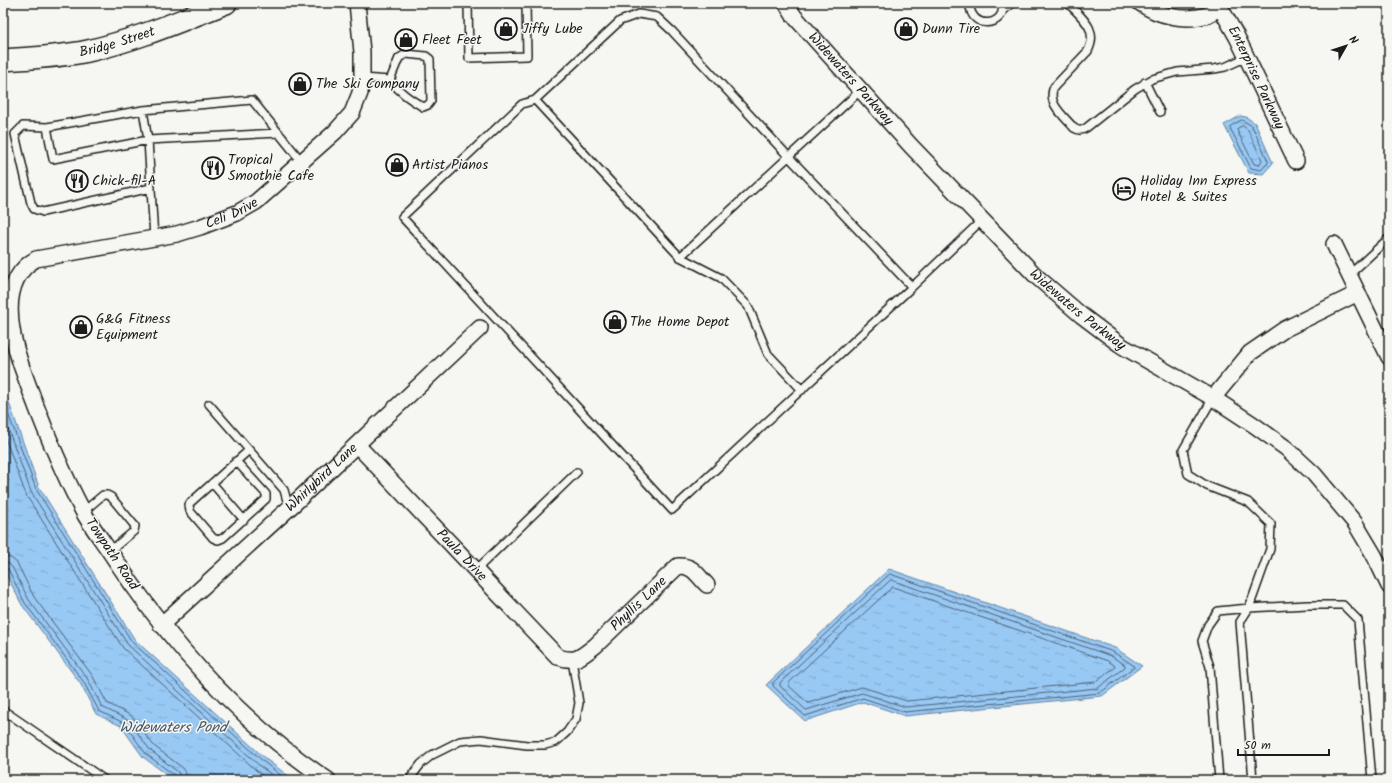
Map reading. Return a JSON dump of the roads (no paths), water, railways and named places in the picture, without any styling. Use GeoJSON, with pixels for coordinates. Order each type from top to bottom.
{"type":"FeatureCollection","features":[{"type":"Feature","properties":{"kind":"main road","name":"Bridge Street"},"geometry":{"type":"LineString","coordinates":[[3,60],[86,51],[134,39],[226,3]]}},
{"type":"Feature","properties":{"kind":"street","name":"Celi Drive"},"geometry":{"type":"LineString","coordinates":[[18,269],[36,259],[177,234],[237,214],[256,202],[335,132],[352,113],[360,93],[362,78],[362,52],[357,3]]}},
{"type":"Feature","properties":{"kind":"street","name":"Widewaters Parkway"},"geometry":{"type":"LineString","coordinates":[[786,3],[794,16],[911,146],[1037,277],[1081,316],[1122,346],[1213,398],[1254,425],[1286,448],[1314,474],[1355,523],[1374,555],[1389,586]]}},
{"type":"Feature","properties":{"kind":"street","name":"Enterprise Parkway"},"geometry":{"type":"LineString","coordinates":[[1140,3],[1156,12],[1174,17],[1194,18],[1207,15],[1223,5],[1296,161]]}},
{"type":"Feature","properties":{"kind":"street"},"geometry":{"type":"LineString","coordinates":[[1334,244],[1389,357]]}},
{"type":"Feature","properties":{"kind":"street","name":"Towpath Road"},"geometry":{"type":"LineString","coordinates":[[18,269],[11,275],[5,287],[3,306],[8,327],[49,439],[69,483],[84,511],[161,625],[219,689],[250,719],[310,768],[328,780]]}},
{"type":"Feature","properties":{"kind":"street"},"geometry":{"type":"LineString","coordinates":[[1213,398],[1250,353],[1285,329],[1358,293]]}},
{"type":"Feature","properties":{"kind":"street","name":"Whirlybird Lane"},"geometry":{"type":"LineString","coordinates":[[161,625],[289,509],[480,328]]}},
{"type":"Feature","properties":{"kind":"street","name":"Paula Drive"},"geometry":{"type":"LineString","coordinates":[[357,445],[558,657],[570,660]]}},
{"type":"Feature","properties":{"kind":"street","name":"Phyllis Lane"},"geometry":{"type":"LineString","coordinates":[[570,660],[581,657],[595,646],[678,566],[691,568],[706,585]]}},
{"type":"Feature","properties":{"kind":"lane"},"geometry":{"type":"LineString","coordinates":[[468,3],[469,58],[527,56],[526,3]]}},
{"type":"Feature","properties":{"kind":"lane"},"geometry":{"type":"LineString","coordinates":[[970,3],[972,15],[980,22],[986,23],[996,20],[1002,11],[1013,3]]}},
{"type":"Feature","properties":{"kind":"lane"},"geometry":{"type":"LineString","coordinates":[[1002,11],[1003,3]]}},
{"type":"Feature","properties":{"kind":"lane"},"geometry":{"type":"LineString","coordinates":[[1068,3],[1083,18],[1090,28],[1092,37],[1088,50],[1054,87],[1051,92],[1051,97],[1053,103],[1074,128],[1078,130],[1086,128],[1145,82],[1178,72],[1225,67],[1247,57]]}},
{"type":"Feature","properties":{"kind":"lane"},"geometry":{"type":"LineString","coordinates":[[912,287],[672,31],[657,18],[639,14],[620,21],[535,100],[522,104],[402,217],[672,510],[802,390],[912,287],[982,220]]}},
{"type":"Feature","properties":{"kind":"lane"},"geometry":{"type":"LineString","coordinates":[[403,55],[426,56],[430,58],[431,101],[428,105],[423,107],[403,95],[396,89],[390,80],[400,58],[403,55]]}},
{"type":"Feature","properties":{"kind":"lane"},"geometry":{"type":"LineString","coordinates":[[362,78],[390,80]]}},
{"type":"Feature","properties":{"kind":"lane"},"geometry":{"type":"LineString","coordinates":[[1145,82],[1160,112]]}},
{"type":"Feature","properties":{"kind":"lane"},"geometry":{"type":"LineString","coordinates":[[680,257],[860,90]]}},
{"type":"Feature","properties":{"kind":"lane"},"geometry":{"type":"LineString","coordinates":[[151,188],[43,212],[34,209],[31,203],[15,134],[23,126],[48,128],[143,110],[252,100],[302,162]]}},
{"type":"Feature","properties":{"kind":"lane"},"geometry":{"type":"LineString","coordinates":[[535,100],[680,257],[721,278],[748,306],[768,354],[802,390]]}},
{"type":"Feature","properties":{"kind":"lane"},"geometry":{"type":"LineString","coordinates":[[143,110],[148,140],[154,238]]}},
{"type":"Feature","properties":{"kind":"lane"},"geometry":{"type":"LineString","coordinates":[[48,128],[53,159],[148,140],[279,133]]}},
{"type":"Feature","properties":{"kind":"lane"},"geometry":{"type":"LineString","coordinates":[[1349,275],[1389,238]]}},
{"type":"Feature","properties":{"kind":"lane"},"geometry":{"type":"LineString","coordinates":[[1213,398],[1183,450],[1188,474],[1207,486],[1248,502],[1271,524],[1270,549],[1250,608],[1240,622],[1253,780]]}},
{"type":"Feature","properties":{"kind":"lane"},"geometry":{"type":"LineString","coordinates":[[209,404],[284,490],[289,509]]}},
{"type":"Feature","properties":{"kind":"lane"},"geometry":{"type":"LineString","coordinates":[[236,461],[266,494],[266,499],[221,540],[214,538],[190,510],[190,503],[236,461],[249,450]]}},
{"type":"Feature","properties":{"kind":"lane"},"geometry":{"type":"LineString","coordinates":[[476,570],[577,472]]}},
{"type":"Feature","properties":{"kind":"lane"},"geometry":{"type":"LineString","coordinates":[[212,483],[244,520]]}},
{"type":"Feature","properties":{"kind":"lane"},"geometry":{"type":"LineString","coordinates":[[84,511],[103,495],[107,495],[135,526],[134,531],[110,551]]}},
{"type":"Feature","properties":{"kind":"lane"},"geometry":{"type":"LineString","coordinates":[[1219,780],[1210,667],[1202,641],[1208,625],[1218,610],[1308,605],[1343,605],[1358,620],[1372,780]]}},
{"type":"Feature","properties":{"kind":"lane"},"geometry":{"type":"LineString","coordinates":[[409,780],[422,764],[432,755],[460,741],[481,739],[527,745],[556,742],[567,732],[576,719],[578,703],[570,660]]}},
{"type":"Feature","properties":{"kind":"lane"},"geometry":{"type":"LineString","coordinates":[[3,710],[105,780]]}},
{"type":"Feature","properties":{"kind":"water"},"geometry":{"type":"Polygon","coordinates":[[[1240,116],[1246,117],[1255,123],[1273,163],[1263,174],[1249,173],[1224,125],[1240,116]]]}},
{"type":"Feature","properties":{"kind":"water","name":"Widewaters Pond"},"geometry":{"type":"Polygon","coordinates":[[[3,386],[39,487],[135,640],[267,760],[294,780],[174,780],[143,757],[121,726],[96,714],[80,683],[22,605],[3,568],[3,386]]]}},
{"type":"Feature","properties":{"kind":"water"},"geometry":{"type":"Polygon","coordinates":[[[889,569],[1115,648],[1142,666],[1102,696],[905,716],[863,702],[805,721],[766,685],[889,569]]]}},
{"type":"Feature","properties":{"kind":"place","name":"Jiffy Lube"},"geometry":{"type":"Point","coordinates":[506,29]}},
{"type":"Feature","properties":{"kind":"place","name":"Dunn Tire"},"geometry":{"type":"Point","coordinates":[906,29]}},
{"type":"Feature","properties":{"kind":"place","name":"Fleet Feet"},"geometry":{"type":"Point","coordinates":[406,40]}},
{"type":"Feature","properties":{"kind":"place","name":"The Ski Company"},"geometry":{"type":"Point","coordinates":[300,84]}},
{"type":"Feature","properties":{"kind":"place","name":"Artist Pianos"},"geometry":{"type":"Point","coordinates":[397,165]}},
{"type":"Feature","properties":{"kind":"place","name":"Tropical Smoothie Cafe"},"geometry":{"type":"Point","coordinates":[213,168]}},
{"type":"Feature","properties":{"kind":"place","name":"Chick-fil-A"},"geometry":{"type":"Point","coordinates":[77,181]}},
{"type":"Feature","properties":{"kind":"place","name":"Holiday Inn Express Hotel & Suites"},"geometry":{"type":"Point","coordinates":[1124,189]}},
{"type":"Feature","properties":{"kind":"place","name":"The Home Depot"},"geometry":{"type":"Point","coordinates":[615,322]}},
{"type":"Feature","properties":{"kind":"place","name":"G&G Fitness Equipment"},"geometry":{"type":"Point","coordinates":[81,327]}}]}
